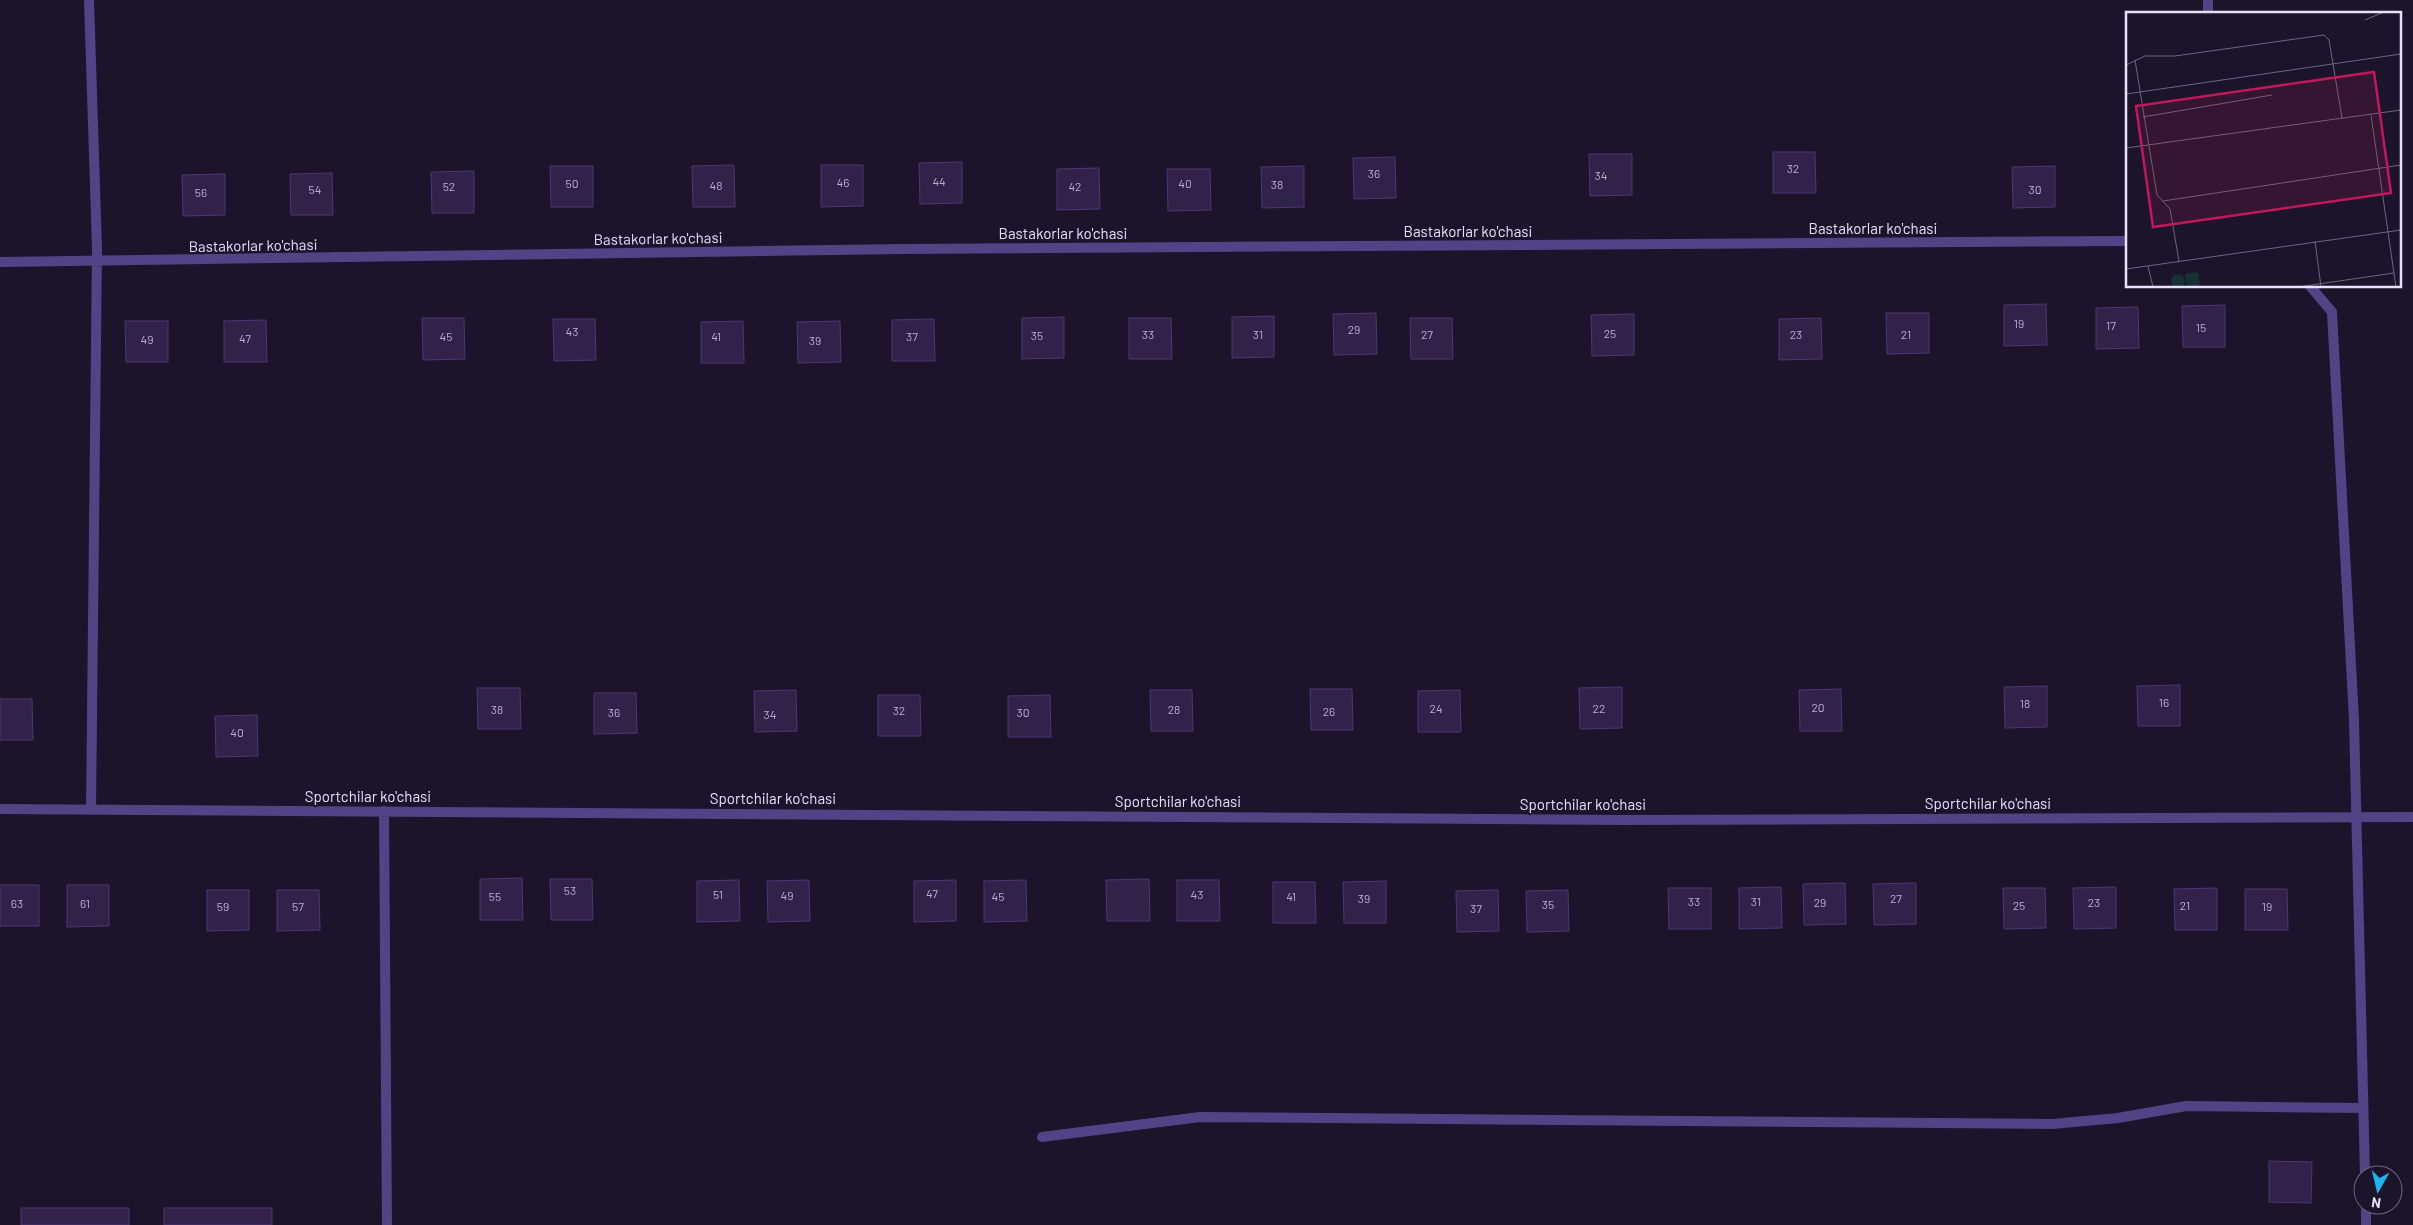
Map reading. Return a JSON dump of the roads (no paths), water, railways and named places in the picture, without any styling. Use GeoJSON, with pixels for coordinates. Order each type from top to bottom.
{"type":"FeatureCollection","features":[{"type":"Feature","properties":{"kind":"street"},"geometry":{"type":"LineString","coordinates":[[89,0],[97,262],[91,810]]}},
{"type":"Feature","properties":{"kind":"street","name":"Bastakorlar ko'chasi"},"geometry":{"type":"LineString","coordinates":[[0,262],[912,249],[2126,241]]}},
{"type":"Feature","properties":{"kind":"street"},"geometry":{"type":"LineString","coordinates":[[2312,288],[2332,312],[2354,720],[2365,1165]]}},
{"type":"Feature","properties":{"kind":"street","name":"Sportchilar ko'chasi"},"geometry":{"type":"LineString","coordinates":[[0,809],[1624,820],[2413,817]]}},
{"type":"Feature","properties":{"kind":"street"},"geometry":{"type":"LineString","coordinates":[[384,811],[387,1225]]}},
{"type":"Feature","properties":{"kind":"street"},"geometry":{"type":"LineString","coordinates":[[1042,1137],[1200,1117],[2052,1124],[2118,1118],[2186,1106],[2363,1108]]}}]}
